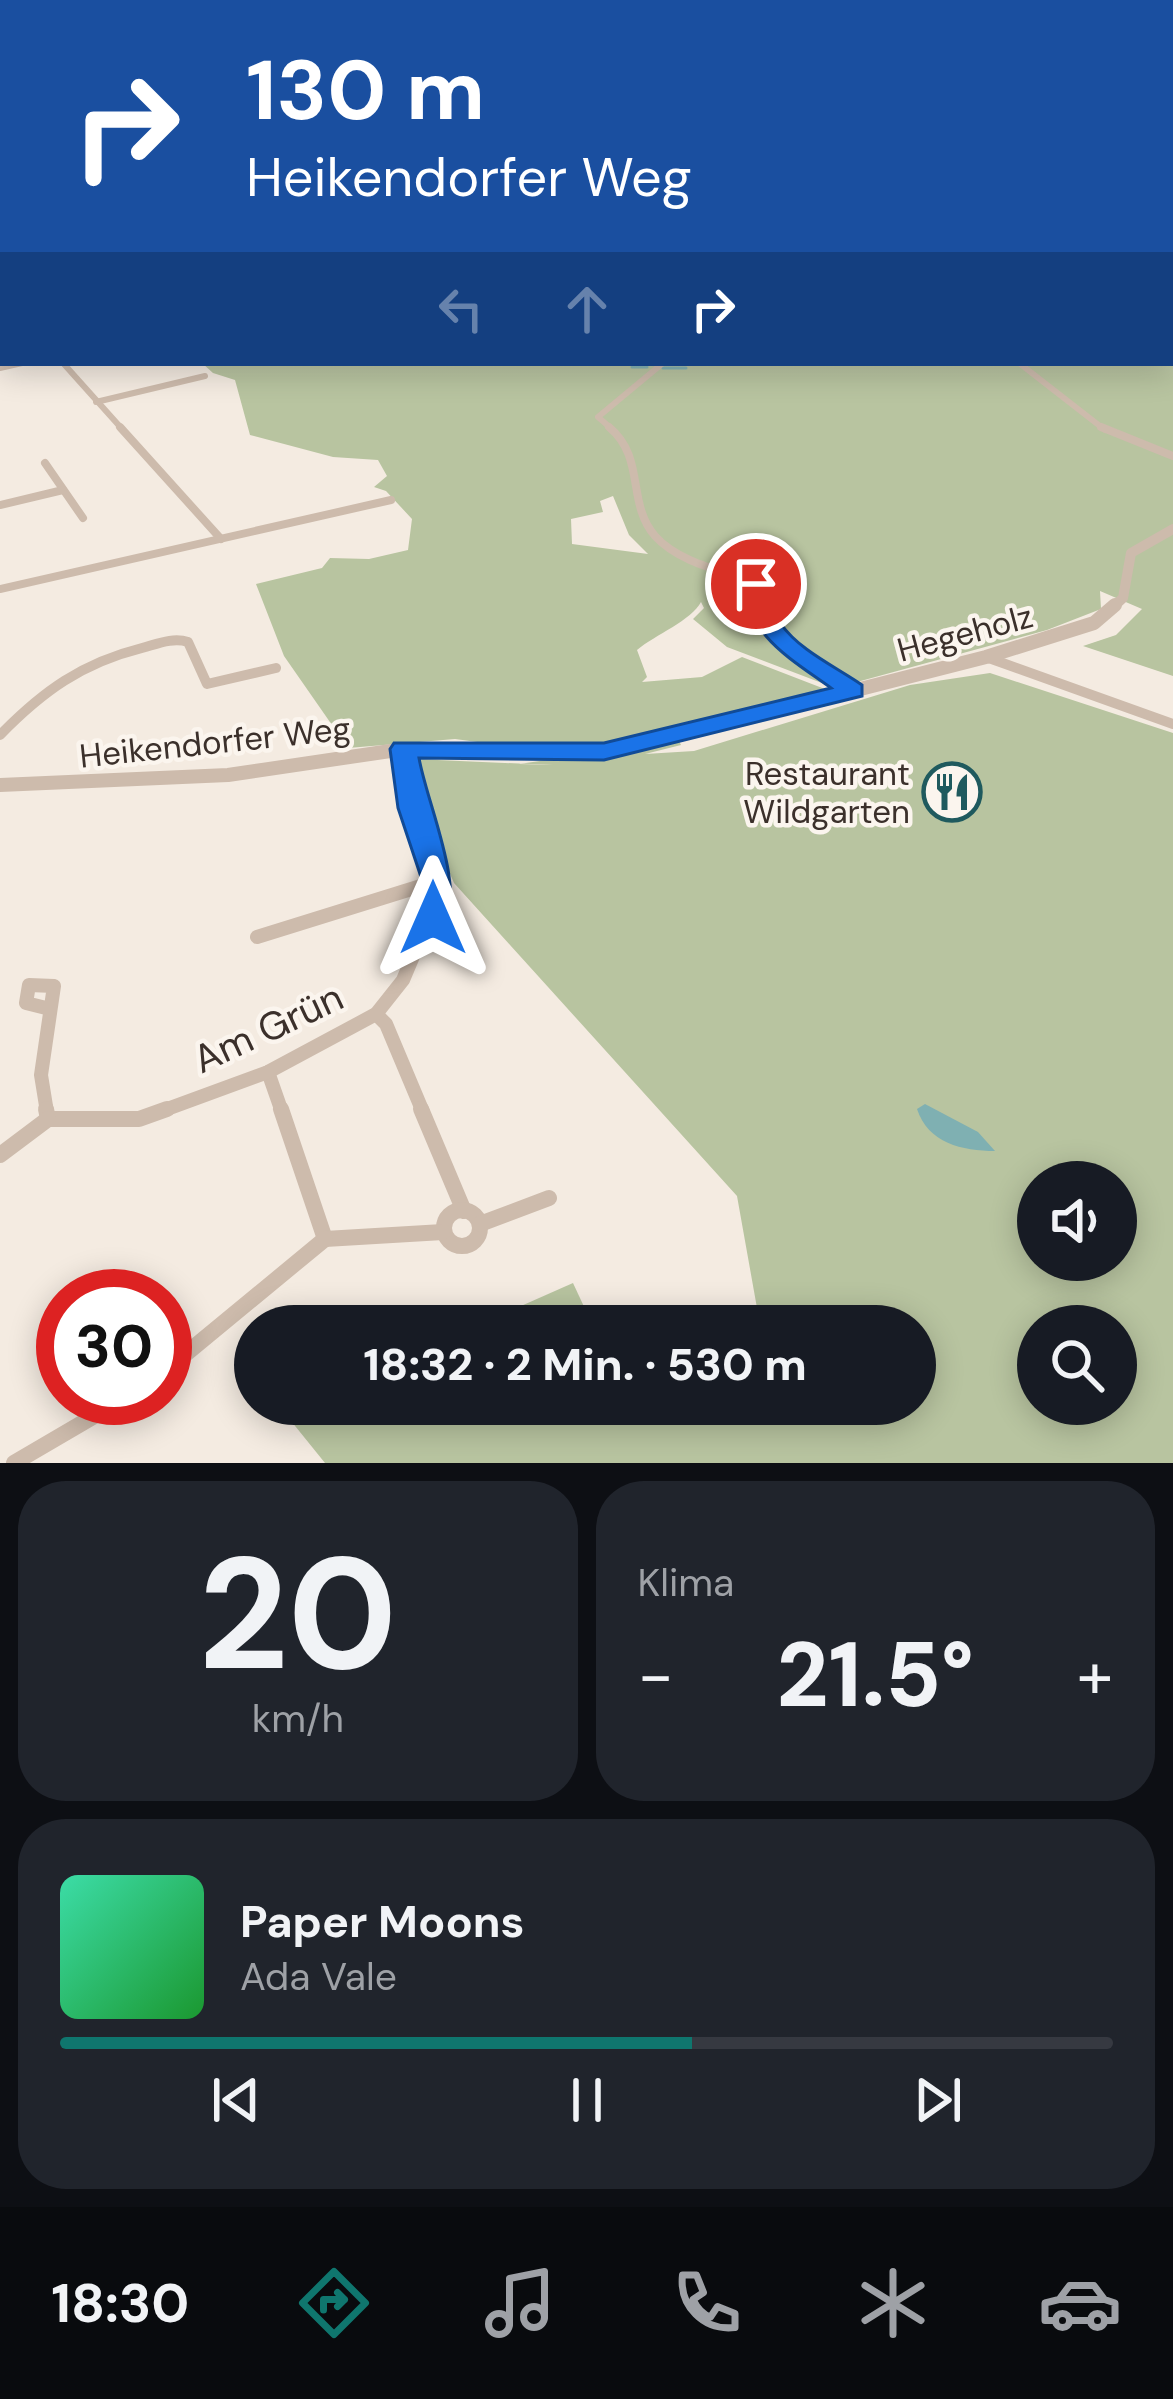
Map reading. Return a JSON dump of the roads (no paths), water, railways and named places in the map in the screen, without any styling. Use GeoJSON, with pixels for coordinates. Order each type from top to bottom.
{"type":"FeatureCollection","features":[{"type":"Feature","properties":{"kind":"street"},"geometry":{"type":"LineString","coordinates":[[66,366],[221,538]]}},
{"type":"Feature","properties":{"kind":"street"},"geometry":{"type":"LineString","coordinates":[[659,366],[598,417],[632,446],[648,526],[659,541],[756,584],[763,590],[764,619],[783,642],[853,691]]}},
{"type":"Feature","properties":{"kind":"street"},"geometry":{"type":"LineString","coordinates":[[1023,366],[1112,435],[1173,456]]}},
{"type":"Feature","properties":{"kind":"street"},"geometry":{"type":"LineString","coordinates":[[96,402],[206,376]]}},
{"type":"Feature","properties":{"kind":"street"},"geometry":{"type":"LineString","coordinates":[[45,463],[83,518]]}},
{"type":"Feature","properties":{"kind":"street"},"geometry":{"type":"LineString","coordinates":[[0,505],[63,490]]}},
{"type":"Feature","properties":{"kind":"street"},"geometry":{"type":"LineString","coordinates":[[0,590],[391,500]]}},
{"type":"Feature","properties":{"kind":"street","name":"Hegeholz"},"geometry":{"type":"LineString","coordinates":[[507,752],[628,748],[986,657],[1108,615],[1123,598],[1131,554],[1173,530]]}},
{"type":"Feature","properties":{"kind":"street"},"geometry":{"type":"LineString","coordinates":[[0,735],[64,673],[106,656],[179,639],[188,642],[207,684],[276,668]]}},
{"type":"Feature","properties":{"kind":"street"},"geometry":{"type":"LineString","coordinates":[[986,657],[1173,724]]}},
{"type":"Feature","properties":{"kind":"street"},"geometry":{"type":"LineString","coordinates":[[257,937],[437,880],[413,808],[404,749]]}},
{"type":"Feature","properties":{"kind":"street","name":"Heikendorfer Weg"},"geometry":{"type":"LineString","coordinates":[[0,785],[228,775],[404,749],[507,752]]}},
{"type":"Feature","properties":{"kind":"street","name":"Am Grün"},"geometry":{"type":"LineString","coordinates":[[48,1119],[140,1119],[268,1072],[349,1034],[376,1014],[419,950],[433,918],[437,880]]}},
{"type":"Feature","properties":{"kind":"street"},"geometry":{"type":"LineString","coordinates":[[0,1155],[48,1119],[41,1075],[50,1009]]}},
{"type":"Feature","properties":{"kind":"street"},"geometry":{"type":"LineString","coordinates":[[376,1014],[386,1024],[464,1211],[480,1224]]}},
{"type":"Feature","properties":{"kind":"street"},"geometry":{"type":"LineString","coordinates":[[268,1072],[325,1239]]}},
{"type":"Feature","properties":{"kind":"street"},"geometry":{"type":"LineString","coordinates":[[480,1224],[549,1198]]}},
{"type":"Feature","properties":{"kind":"street"},"geometry":{"type":"LineString","coordinates":[[443,1232],[448,1217],[464,1211]]}},
{"type":"Feature","properties":{"kind":"street"},"geometry":{"type":"LineString","coordinates":[[192,1350],[325,1239],[443,1232],[461,1246],[476,1239],[480,1224]]}},
{"type":"Feature","properties":{"kind":"street"},"geometry":{"type":"LineString","coordinates":[[14,1463],[36,1457],[84,1425]]}},
{"type":"Feature","properties":{"kind":"water"},"geometry":{"type":"Polygon","coordinates":[[[925,1104],[978,1132],[995,1151],[959,1147],[938,1137],[917,1109],[925,1104]]]}},
{"type":"Feature","properties":{"kind":"waterway"},"geometry":{"type":"LineString","coordinates":[[632,367],[647,367]]}},
{"type":"Feature","properties":{"kind":"waterway"},"geometry":{"type":"LineString","coordinates":[[663,368],[686,368]]}},
{"type":"Feature","properties":{"kind":"place","name":"Restaurant Wildgarten"},"geometry":{"type":"Point","coordinates":[952,792]}}]}
